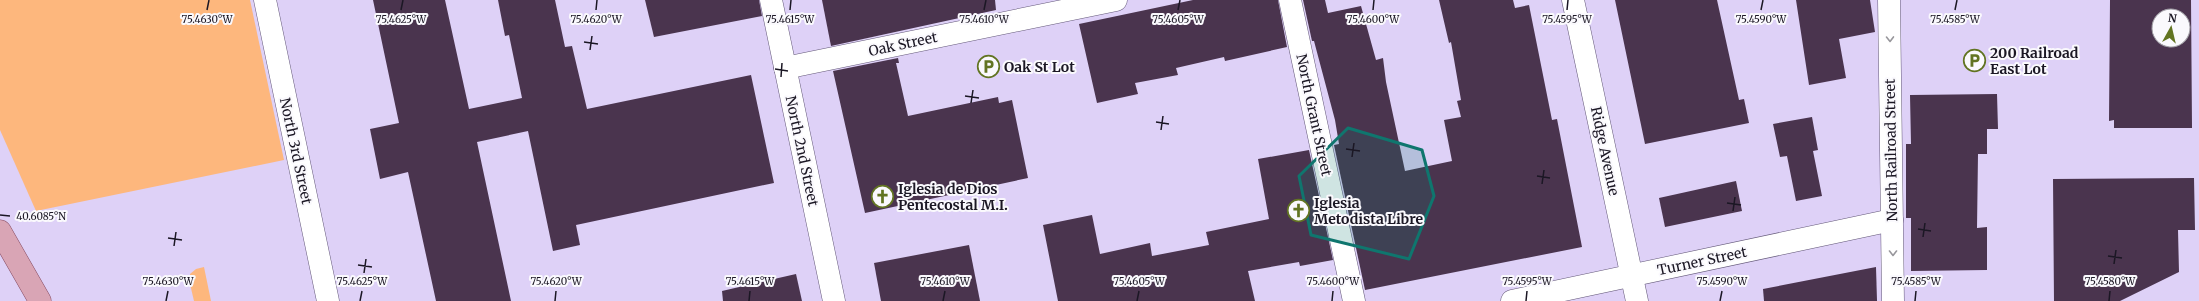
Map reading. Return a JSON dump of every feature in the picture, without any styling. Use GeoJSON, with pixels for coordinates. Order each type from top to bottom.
{"type":"FeatureCollection","features":[{"type":"Feature","properties":{"kind":"main road"},"geometry":{"type":"LineString","coordinates":[[0,231],[40,301]]}},
{"type":"Feature","properties":{"kind":"street","name":"North 3rd Street"},"geometry":{"type":"LineString","coordinates":[[264,0],[328,301]]}},
{"type":"Feature","properties":{"kind":"street","name":"North 2nd Street"},"geometry":{"type":"LineString","coordinates":[[771,0],[834,301]]}},
{"type":"Feature","properties":{"kind":"street","name":"Oak Street"},"geometry":{"type":"LineString","coordinates":[[785,68],[1116,0]]}},
{"type":"Feature","properties":{"kind":"street","name":"North Grant Street"},"geometry":{"type":"LineString","coordinates":[[1290,0],[1354,301]]}},
{"type":"Feature","properties":{"kind":"street","name":"Ridge Avenue"},"geometry":{"type":"LineString","coordinates":[[1573,0],[1637,301]]}},
{"type":"Feature","properties":{"kind":"street","name":"North Railroad Street"},"geometry":{"type":"LineString","coordinates":[[1889,0],[1893,301]]}},
{"type":"Feature","properties":{"kind":"street","name":"Turner Street"},"geometry":{"type":"LineString","coordinates":[[1512,301],[1892,220]]}},
{"type":"Feature","properties":{"kind":"highlighted area"},"geometry":{"type":"Polygon","coordinates":[[[1348,128],[1422,150],[1434,196],[1409,259],[1311,235],[1299,176],[1348,128]]]}},
{"type":"Feature","properties":{"kind":"shaded area"},"geometry":{"type":"Polygon","coordinates":[[[0,0],[250,0],[284,160],[36,211],[0,130],[0,0]]]}},
{"type":"Feature","properties":{"kind":"shaded area"},"geometry":{"type":"Polygon","coordinates":[[[204,267],[211,301],[194,301],[190,284],[190,274],[196,269],[204,267]]]}},
{"type":"Feature","properties":{"kind":"building"},"geometry":{"type":"Polygon","coordinates":[[[373,0],[445,0],[469,109],[522,98],[509,35],[505,36],[498,0],[555,0],[565,47],[572,46],[587,109],[751,75],[774,183],[576,225],[580,245],[553,251],[528,131],[477,142],[511,301],[436,301],[408,172],[380,179],[370,129],[399,123],[373,0]]]}},
{"type":"Feature","properties":{"kind":"building"},"geometry":{"type":"Polygon","coordinates":[[[645,0],[759,0],[762,16],[654,37],[645,0]]]}},
{"type":"Feature","properties":{"kind":"building"},"geometry":{"type":"Polygon","coordinates":[[[822,0],[995,0],[996,10],[831,46],[822,0]]]}},
{"type":"Feature","properties":{"kind":"building"},"geometry":{"type":"Polygon","coordinates":[[[1193,0],[1278,0],[1287,47],[1225,61],[1224,57],[1176,68],[1178,75],[1135,83],[1138,94],[1097,103],[1079,24],[1193,0]]]}},
{"type":"Feature","properties":{"kind":"building"},"geometry":{"type":"Polygon","coordinates":[[[1303,0],[1325,0],[1328,13],[1361,6],[1376,60],[1383,58],[1386,82],[1405,171],[1452,161],[1444,120],[1461,117],[1457,101],[1461,100],[1451,42],[1449,43],[1439,0],[1513,0],[1515,8],[1529,5],[1552,120],[1557,119],[1582,247],[1365,290],[1334,145],[1339,144],[1335,120],[1314,41],[1312,41],[1303,0]]]}},
{"type":"Feature","properties":{"kind":"building"},"geometry":{"type":"Polygon","coordinates":[[[1615,0],[1717,0],[1739,100],[1744,99],[1749,123],[1645,144],[1615,0]]]}},
{"type":"Feature","properties":{"kind":"building"},"geometry":{"type":"Polygon","coordinates":[[[1796,0],[1870,0],[1875,32],[1839,39],[1846,78],[1809,85],[1796,0]]]}},
{"type":"Feature","properties":{"kind":"building"},"geometry":{"type":"Polygon","coordinates":[[[2110,0],[2191,0],[2192,128],[2114,128],[2114,120],[2109,121],[2110,0]]]}},
{"type":"Feature","properties":{"kind":"building"},"geometry":{"type":"Polygon","coordinates":[[[898,58],[899,63],[896,63],[908,116],[998,97],[999,103],[1012,100],[1028,178],[865,213],[833,71],[898,58]]]}},
{"type":"Feature","properties":{"kind":"building"},"geometry":{"type":"Polygon","coordinates":[[[1997,94],[1998,129],[1987,129],[1987,154],[1978,154],[1977,228],[1987,227],[1987,270],[1911,271],[1911,218],[1906,218],[1906,144],[1911,144],[1910,95],[1997,94]]]}},
{"type":"Feature","properties":{"kind":"building"},"geometry":{"type":"Polygon","coordinates":[[[1812,117],[1818,150],[1813,151],[1822,196],[1796,201],[1787,156],[1780,157],[1773,124],[1812,117]]]}},
{"type":"Feature","properties":{"kind":"building"},"geometry":{"type":"Polygon","coordinates":[[[1309,150],[1333,260],[1300,266],[1299,262],[1248,271],[1255,301],[1058,301],[1043,225],[1092,215],[1100,254],[1150,243],[1152,256],[1209,245],[1206,232],[1269,219],[1258,159],[1309,150]]]}},
{"type":"Feature","properties":{"kind":"building"},"geometry":{"type":"Polygon","coordinates":[[[2194,178],[2195,230],[2178,230],[2179,272],[2120,301],[2054,301],[2053,179],[2194,178]]]}},
{"type":"Feature","properties":{"kind":"building"},"geometry":{"type":"Polygon","coordinates":[[[1736,181],[1742,211],[1665,227],[1659,198],[1736,181]]]}},
{"type":"Feature","properties":{"kind":"building"},"geometry":{"type":"Polygon","coordinates":[[[969,245],[980,301],[881,301],[874,263],[969,245]]]}},
{"type":"Feature","properties":{"kind":"building"},"geometry":{"type":"Polygon","coordinates":[[[1876,267],[1877,301],[1764,301],[1763,289],[1876,267]]]}},
{"type":"Feature","properties":{"kind":"building"},"geometry":{"type":"Polygon","coordinates":[[[796,274],[802,301],[723,301],[722,291],[796,274]]]}},
{"type":"Feature","properties":{"kind":"place","name":"200 Railroad East Lot"},"geometry":{"type":"Point","coordinates":[1975,61]}},
{"type":"Feature","properties":{"kind":"place","name":"Oak St Lot"},"geometry":{"type":"Point","coordinates":[989,67]}},
{"type":"Feature","properties":{"kind":"place","name":"Iglesia de Dios Pentecostal M.I."},"geometry":{"type":"Point","coordinates":[883,197]}},
{"type":"Feature","properties":{"kind":"place","name":"Iglesia Metodista Libre"},"geometry":{"type":"Point","coordinates":[1298,211]}}]}
